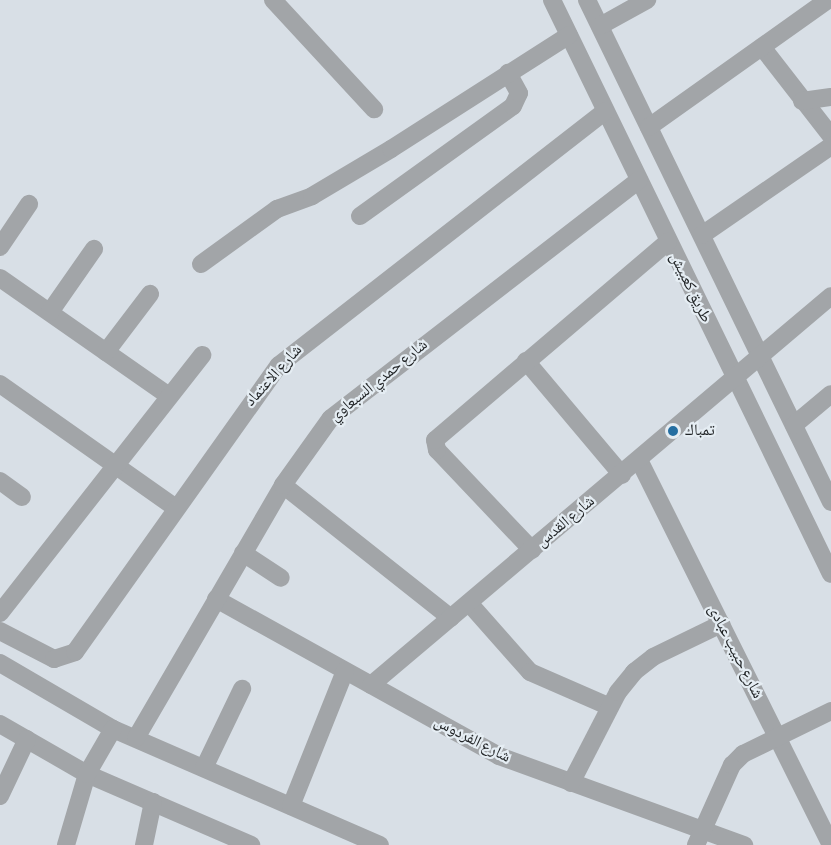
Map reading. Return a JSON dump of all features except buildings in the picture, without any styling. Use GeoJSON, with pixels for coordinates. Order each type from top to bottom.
{"type":"FeatureCollection","features":[{"type":"Feature","properties":{"kind":"street"},"geometry":{"type":"LineString","coordinates":[[273,0],[374,109]]}},
{"type":"Feature","properties":{"kind":"street","name":"طريق كعبيش"},"geometry":{"type":"LineString","coordinates":[[552,0],[831,574]]}},
{"type":"Feature","properties":{"kind":"street","name":"طريق كعبيش"},"geometry":{"type":"LineString","coordinates":[[587,0],[794,425],[827,480],[831,502]]}},
{"type":"Feature","properties":{"kind":"street"},"geometry":{"type":"LineString","coordinates":[[600,26],[646,0]]}},
{"type":"Feature","properties":{"kind":"street"},"geometry":{"type":"LineString","coordinates":[[649,127],[828,0]]}},
{"type":"Feature","properties":{"kind":"street"},"geometry":{"type":"LineString","coordinates":[[201,264],[277,209],[312,196],[392,149],[569,35]]}},
{"type":"Feature","properties":{"kind":"street"},"geometry":{"type":"LineString","coordinates":[[762,47],[802,102],[831,136]]}},
{"type":"Feature","properties":{"kind":"street"},"geometry":{"type":"LineString","coordinates":[[360,216],[513,106],[519,93],[508,73]]}},
{"type":"Feature","properties":{"kind":"street"},"geometry":{"type":"LineString","coordinates":[[802,102],[831,97]]}},
{"type":"Feature","properties":{"kind":"street","name":"شارع الاعتماد"},"geometry":{"type":"LineString","coordinates":[[0,631],[54,659],[75,652],[279,365],[605,111]]}},
{"type":"Feature","properties":{"kind":"street"},"geometry":{"type":"LineString","coordinates":[[702,235],[831,146]]}},
{"type":"Feature","properties":{"kind":"street","name":"شارع حمدي السبعاوي"},"geometry":{"type":"LineString","coordinates":[[136,738],[283,485],[315,438],[350,400],[639,180]]}},
{"type":"Feature","properties":{"kind":"street"},"geometry":{"type":"LineString","coordinates":[[0,247],[30,204]]}},
{"type":"Feature","properties":{"kind":"street"},"geometry":{"type":"LineString","coordinates":[[532,550],[437,450],[435,440],[668,242]]}},
{"type":"Feature","properties":{"kind":"street"},"geometry":{"type":"LineString","coordinates":[[50,312],[94,249]]}},
{"type":"Feature","properties":{"kind":"street"},"geometry":{"type":"LineString","coordinates":[[0,278],[168,395]]}},
{"type":"Feature","properties":{"kind":"street"},"geometry":{"type":"LineString","coordinates":[[106,352],[150,294]]}},
{"type":"Feature","properties":{"kind":"street","name":"شارع القدس"},"geometry":{"type":"LineString","coordinates":[[371,685],[735,380],[831,296]]}},
{"type":"Feature","properties":{"kind":"street"},"geometry":{"type":"LineString","coordinates":[[0,613],[113,465],[202,355]]}},
{"type":"Feature","properties":{"kind":"street"},"geometry":{"type":"LineString","coordinates":[[526,361],[622,475]]}},
{"type":"Feature","properties":{"kind":"street"},"geometry":{"type":"LineString","coordinates":[[0,384],[176,508]]}},
{"type":"Feature","properties":{"kind":"street"},"geometry":{"type":"LineString","coordinates":[[794,425],[831,394]]}},
{"type":"Feature","properties":{"kind":"street","name":"شارع حبيب عبادى"},"geometry":{"type":"LineString","coordinates":[[639,460],[831,845]]}},
{"type":"Feature","properties":{"kind":"street"},"geometry":{"type":"LineString","coordinates":[[0,481],[22,497]]}},
{"type":"Feature","properties":{"kind":"street"},"geometry":{"type":"LineString","coordinates":[[283,485],[451,618]]}},
{"type":"Feature","properties":{"kind":"street"},"geometry":{"type":"LineString","coordinates":[[243,553],[281,578]]}},
{"type":"Feature","properties":{"kind":"street","name":"شارع الفردوس"},"geometry":{"type":"LineString","coordinates":[[216,599],[483,748],[572,783],[699,838],[744,845]]}},
{"type":"Feature","properties":{"kind":"street"},"geometry":{"type":"LineString","coordinates":[[469,603],[530,672],[610,707]]}},
{"type":"Feature","properties":{"kind":"street"},"geometry":{"type":"LineString","coordinates":[[572,783],[610,707],[634,672],[653,657],[721,624]]}},
{"type":"Feature","properties":{"kind":"street"},"geometry":{"type":"LineString","coordinates":[[0,663],[113,729],[380,845]]}},
{"type":"Feature","properties":{"kind":"street"},"geometry":{"type":"LineString","coordinates":[[291,806],[345,671]]}},
{"type":"Feature","properties":{"kind":"street"},"geometry":{"type":"LineString","coordinates":[[204,768],[242,689]]}},
{"type":"Feature","properties":{"kind":"street"},"geometry":{"type":"LineString","coordinates":[[699,838],[732,765],[777,737],[831,711]]}},
{"type":"Feature","properties":{"kind":"street"},"geometry":{"type":"LineString","coordinates":[[0,724],[87,774],[153,802],[223,839],[250,845]]}},
{"type":"Feature","properties":{"kind":"street"},"geometry":{"type":"LineString","coordinates":[[66,845],[87,774],[113,729]]}},
{"type":"Feature","properties":{"kind":"street"},"geometry":{"type":"LineString","coordinates":[[0,796],[27,739]]}},
{"type":"Feature","properties":{"kind":"street"},"geometry":{"type":"LineString","coordinates":[[144,845],[153,802]]}},
{"type":"Feature","properties":{"kind":"place","name":"تمباك"},"geometry":{"type":"Point","coordinates":[673,431]}}]}
